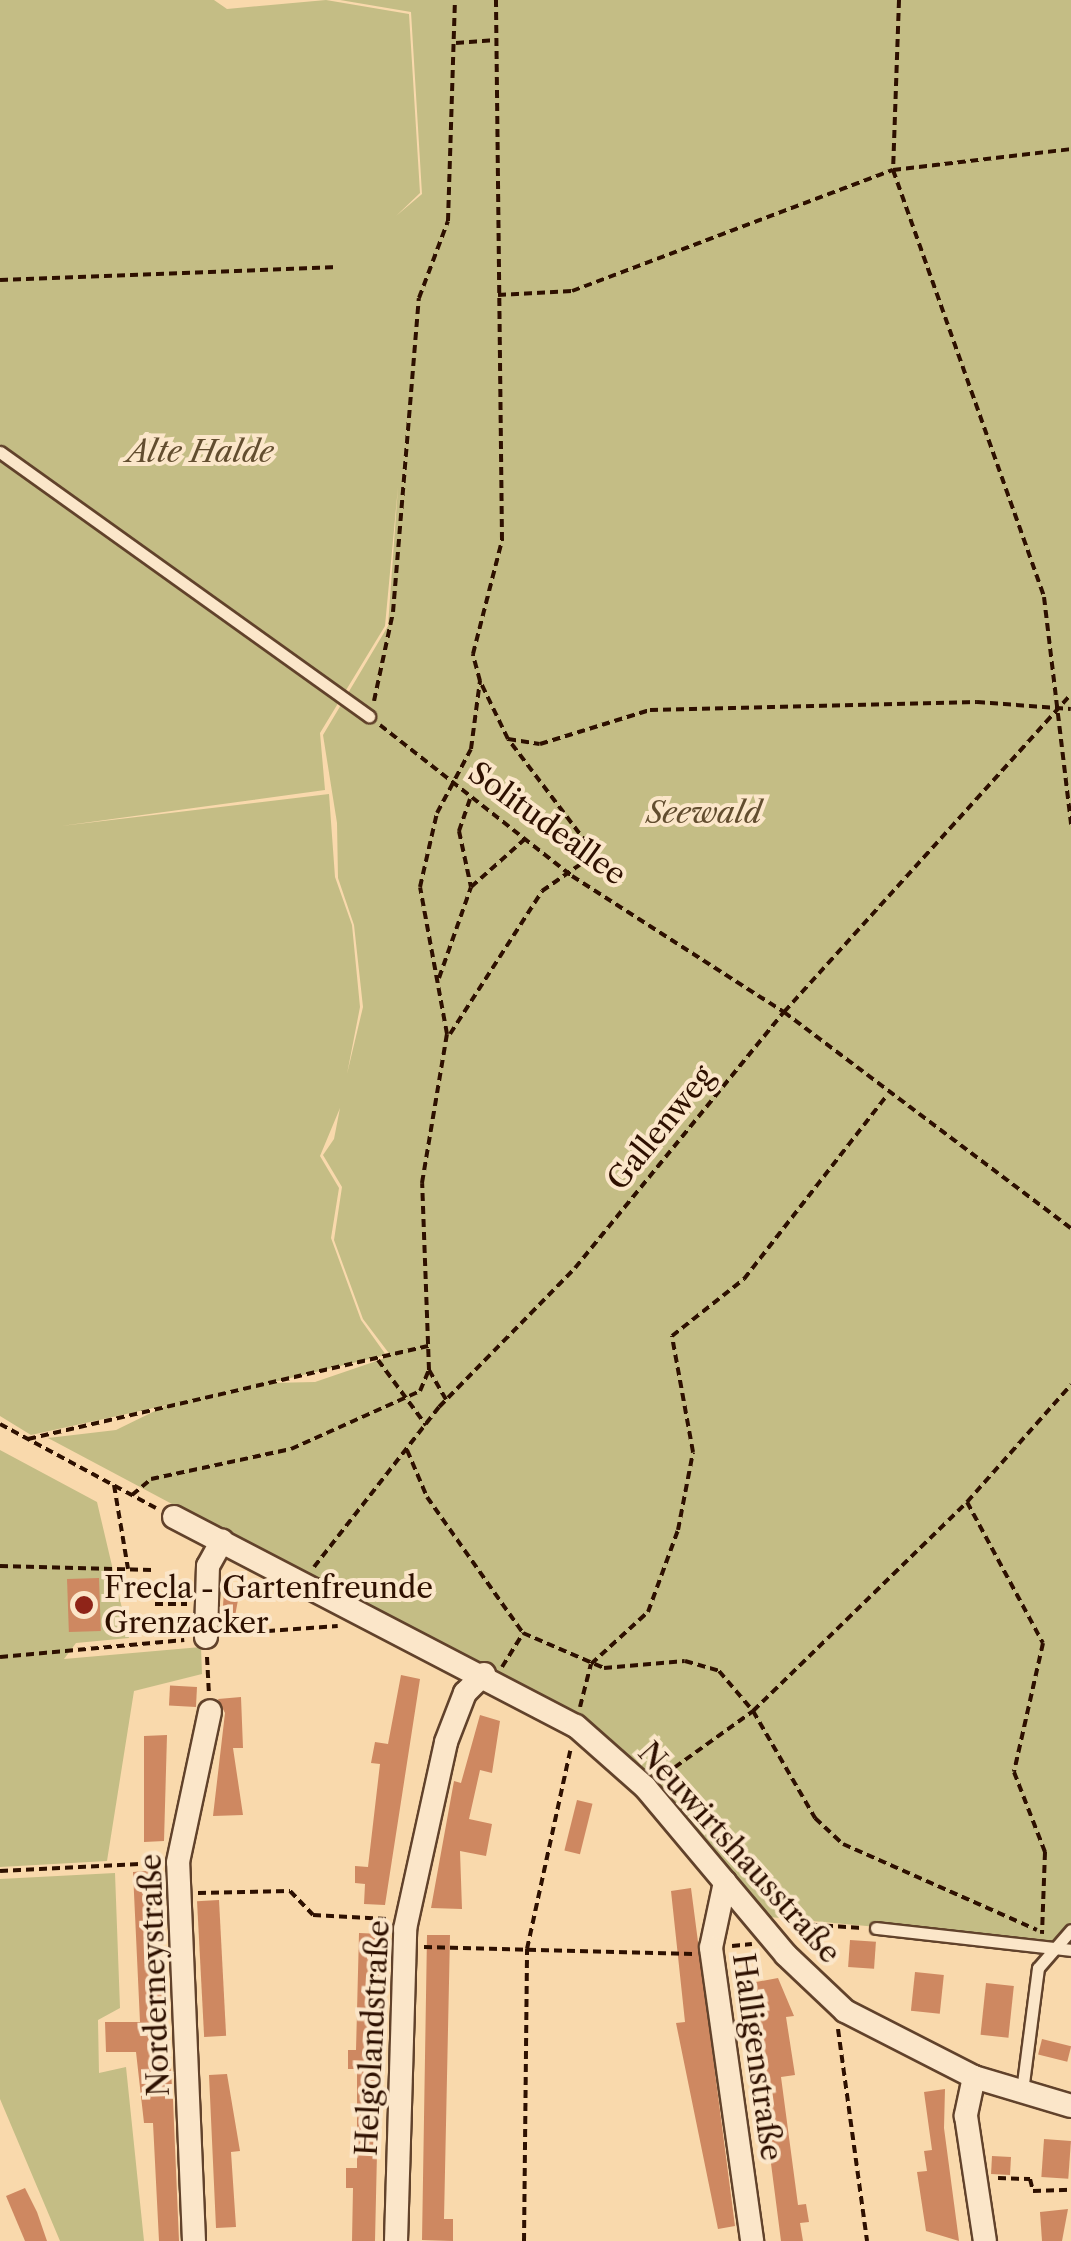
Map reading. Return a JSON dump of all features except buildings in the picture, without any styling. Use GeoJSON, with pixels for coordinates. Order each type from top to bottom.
{"type":"FeatureCollection","features":[{"type":"Feature","properties":{"kind":"street","name":"Neuwirtshausstraße"},"geometry":{"type":"LineString","coordinates":[[174,1517],[373,1622],[489,1677],[576,1726],[645,1787],[725,1882],[845,2011],[974,2077],[1071,2106]]}},
{"type":"Feature","properties":{"kind":"street"},"geometry":{"type":"LineString","coordinates":[[206,1637],[208,1566],[222,1541]]}},
{"type":"Feature","properties":{"kind":"street","name":"Helgolandstraße"},"geometry":{"type":"LineString","coordinates":[[396,2241],[407,1920],[446,1742],[465,1693],[489,1677]]}},
{"type":"Feature","properties":{"kind":"street","name":"Norderneystraße"},"geometry":{"type":"LineString","coordinates":[[194,2241],[178,1862],[210,1711]]}},
{"type":"Feature","properties":{"kind":"street","name":"Halligenstraße"},"geometry":{"type":"LineString","coordinates":[[725,1882],[711,1948],[752,2241]]}},
{"type":"Feature","properties":{"kind":"street"},"geometry":{"type":"LineString","coordinates":[[974,2077],[966,2116],[982,2166],[985,2241]]}},
{"type":"Feature","properties":{"kind":"lane"},"geometry":{"type":"LineString","coordinates":[[0,452],[369,716]]}},
{"type":"Feature","properties":{"kind":"lane"},"geometry":{"type":"LineString","coordinates":[[870,1928],[1071,1950]]}},
{"type":"Feature","properties":{"kind":"lane"},"geometry":{"type":"LineString","coordinates":[[1022,2091],[1046,1948],[1071,1930]]}},
{"type":"Feature","properties":{"kind":"path"},"geometry":{"type":"LineString","coordinates":[[369,716],[393,612],[420,298],[448,221],[455,0]]}},
{"type":"Feature","properties":{"kind":"path"},"geometry":{"type":"LineString","coordinates":[[446,1038],[542,891],[572,876],[595,854],[592,842],[508,739],[480,681],[473,654],[502,540],[496,0]]}},
{"type":"Feature","properties":{"kind":"path"},"geometry":{"type":"LineString","coordinates":[[899,0],[893,170],[1044,597],[1062,708],[1071,824]]}},
{"type":"Feature","properties":{"kind":"path"},"geometry":{"type":"LineString","coordinates":[[456,43],[496,40]]}},
{"type":"Feature","properties":{"kind":"path"},"geometry":{"type":"LineString","coordinates":[[498,294],[586,286],[893,170],[1071,149]]}},
{"type":"Feature","properties":{"kind":"path"},"geometry":{"type":"LineString","coordinates":[[0,280],[338,267]]}},
{"type":"Feature","properties":{"kind":"path"},"geometry":{"type":"LineString","coordinates":[[132,1495],[151,1479],[290,1449],[375,1404],[407,1398],[429,1370],[432,1345],[422,1183],[446,1038],[420,887],[452,786],[472,749],[480,681]]}},
{"type":"Feature","properties":{"kind":"path","name":"Gallenweg"},"geometry":{"type":"LineString","coordinates":[[304,1584],[446,1400],[576,1268],[784,1012],[1038,722],[1062,708],[1071,694]]}},
{"type":"Feature","properties":{"kind":"path"},"geometry":{"type":"LineString","coordinates":[[508,739],[540,744],[650,710],[977,702],[1071,709]]}},
{"type":"Feature","properties":{"kind":"path","name":"Solitudeallee"},"geometry":{"type":"LineString","coordinates":[[369,716],[452,786],[572,876],[784,1012],[887,1095],[1071,1228]]}},
{"type":"Feature","properties":{"kind":"path"},"geometry":{"type":"LineString","coordinates":[[470,799],[459,831],[471,888]]}},
{"type":"Feature","properties":{"kind":"path"},"geometry":{"type":"LineString","coordinates":[[438,983],[471,888],[524,840]]}},
{"type":"Feature","properties":{"kind":"path"},"geometry":{"type":"LineString","coordinates":[[524,2241],[527,1949],[591,1664],[648,1612],[678,1530],[693,1452],[672,1336],[744,1278],[887,1095]]}},
{"type":"Feature","properties":{"kind":"path"},"geometry":{"type":"LineString","coordinates":[[28,1439],[432,1345]]}},
{"type":"Feature","properties":{"kind":"path"},"geometry":{"type":"LineString","coordinates":[[378,1360],[426,1426]]}},
{"type":"Feature","properties":{"kind":"path"},"geometry":{"type":"LineString","coordinates":[[429,1370],[446,1400]]}},
{"type":"Feature","properties":{"kind":"path"},"geometry":{"type":"LineString","coordinates":[[645,1787],[754,1711],[967,1502],[1071,1385]]}},
{"type":"Feature","properties":{"kind":"path"},"geometry":{"type":"LineString","coordinates":[[0,1424],[174,1517]]}},
{"type":"Feature","properties":{"kind":"path"},"geometry":{"type":"LineString","coordinates":[[407,1450],[427,1497],[523,1633],[591,1664],[702,1664],[754,1711],[795,1790],[843,1844],[1041,1931]]}},
{"type":"Feature","properties":{"kind":"path"},"geometry":{"type":"LineString","coordinates":[[114,1485],[128,1570]]}},
{"type":"Feature","properties":{"kind":"path"},"geometry":{"type":"LineString","coordinates":[[967,1502],[1043,1644],[1014,1772],[1045,1852],[1041,1931],[1046,1948]]}},
{"type":"Feature","properties":{"kind":"path"},"geometry":{"type":"LineString","coordinates":[[0,1566],[40,1563],[152,1570]]}},
{"type":"Feature","properties":{"kind":"path"},"geometry":{"type":"LineString","coordinates":[[155,1604],[207,1604]]}},
{"type":"Feature","properties":{"kind":"path"},"geometry":{"type":"LineString","coordinates":[[0,1658],[373,1622]]}},
{"type":"Feature","properties":{"kind":"path"},"geometry":{"type":"LineString","coordinates":[[489,1677],[523,1633]]}},
{"type":"Feature","properties":{"kind":"path"},"geometry":{"type":"LineString","coordinates":[[206,1637],[210,1711]]}},
{"type":"Feature","properties":{"kind":"path"},"geometry":{"type":"LineString","coordinates":[[0,1870],[178,1862]]}},
{"type":"Feature","properties":{"kind":"path"},"geometry":{"type":"LineString","coordinates":[[180,1893],[290,1891],[312,1915],[407,1920]]}},
{"type":"Feature","properties":{"kind":"path"},"geometry":{"type":"LineString","coordinates":[[806,1924],[870,1928]]}},
{"type":"Feature","properties":{"kind":"path"},"geometry":{"type":"LineString","coordinates":[[727,1946],[750,1944]]}},
{"type":"Feature","properties":{"kind":"path"},"geometry":{"type":"LineString","coordinates":[[404,1947],[702,1953]]}},
{"type":"Feature","properties":{"kind":"path"},"geometry":{"type":"LineString","coordinates":[[845,2011],[836,2061],[867,2241]]}},
{"type":"Feature","properties":{"kind":"path"},"geometry":{"type":"LineString","coordinates":[[1000,2178],[1030,2179],[1033,2191],[1071,2190]]}},
{"type":"Feature","properties":{"kind":"green space","name":"Seewald"},"geometry":{"type":"Polygon","coordinates":[[[0,0],[214,0],[227,9],[326,0],[409,14],[420,193],[396,216],[422,194],[411,12],[340,0],[1071,0],[1071,1945],[769,1917],[647,1781],[578,1720],[48,1438],[116,1430],[167,1405],[31,1435],[0,1416],[0,0]],[[398,487],[385,626],[320,733],[325,790],[61,826],[329,794],[335,877],[352,925],[360,1007],[347,1074],[363,1007],[354,925],[338,878],[337,823],[323,735],[388,626],[398,487]],[[340,1108],[320,1156],[339,1188],[331,1238],[361,1320],[386,1355],[270,1383],[315,1382],[391,1356],[363,1319],[334,1240],[342,1187],[323,1155],[334,1139],[340,1108]]]}},
{"type":"Feature","properties":{"kind":"green space"},"geometry":{"type":"Polygon","coordinates":[[[0,1450],[97,1502],[129,1638],[76,1643],[64,1659],[201,1647],[202,1674],[134,1691],[107,1861],[0,1867],[0,1450]]]}},
{"type":"Feature","properties":{"kind":"green space"},"geometry":{"type":"Polygon","coordinates":[[[115,1873],[120,2008],[98,2020],[99,2073],[126,2067],[144,2241],[60,2241],[0,2099],[0,1879],[115,1873]]]}},
{"type":"Feature","properties":{"kind":"place","name":"Frecla - Gartenfreunde Grenzacker"},"geometry":{"type":"Point","coordinates":[84,1605]}},
{"type":"Feature","properties":{"kind":"park label","name":"Alte Halde"},"geometry":{"type":"Point","coordinates":[200,452]}}]}
